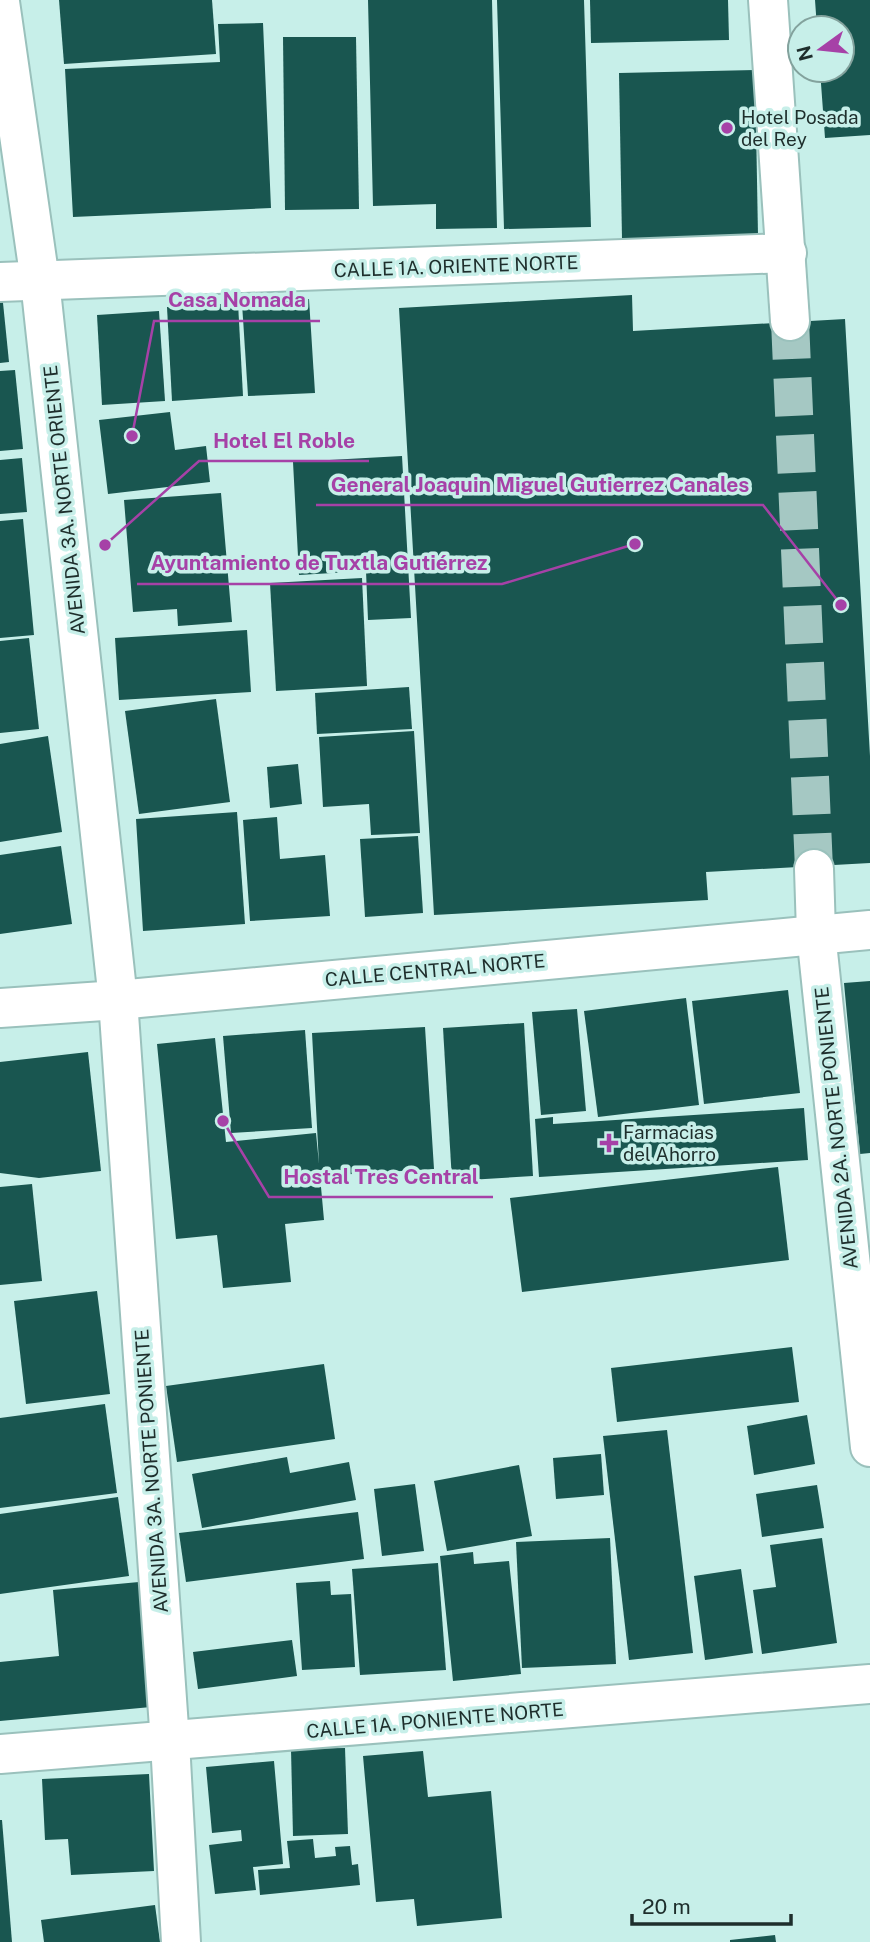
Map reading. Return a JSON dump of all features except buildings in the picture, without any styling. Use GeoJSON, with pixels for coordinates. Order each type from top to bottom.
{"type":"FeatureCollection","features":[{"type":"Feature","properties":{"kind":"street"},"geometry":{"type":"LineString","coordinates":[[768,0],[790,321]]}},
{"type":"Feature","properties":{"kind":"street","name":"AVENIDA 3A. NORTE ORIENTE"},"geometry":{"type":"LineString","coordinates":[[0,2],[40,281],[118,1000]]}},
{"type":"Feature","properties":{"kind":"street","name":"CALLE 1A. ORIENTE NORTE"},"geometry":{"type":"LineString","coordinates":[[0,282],[787,253]]}},
{"type":"Feature","properties":{"kind":"street","name":"AVENIDA 2A. NORTE PONIENTE"},"geometry":{"type":"LineString","coordinates":[[814,869],[816,933],[870,1447]]}},
{"type":"Feature","properties":{"kind":"street","name":"CALLE CENTRAL NORTE"},"geometry":{"type":"LineString","coordinates":[[0,1008],[118,1000],[870,930]]}},
{"type":"Feature","properties":{"kind":"street","name":"AVENIDA 3A. NORTE PONIENTE"},"geometry":{"type":"LineString","coordinates":[[118,1000],[170,1742],[181,1942]]}},
{"type":"Feature","properties":{"kind":"street","name":"CALLE 1A. PONIENTE NORTE"},"geometry":{"type":"LineString","coordinates":[[0,1754],[870,1684]]}},
{"type":"Feature","properties":{"kind":"tunnel"},"geometry":{"type":"LineString","coordinates":[[790,321],[814,869]]}},
{"type":"Feature","properties":{"kind":"place","name":"Hotel Posada del Rey"},"geometry":{"type":"Point","coordinates":[727,128]}},
{"type":"Feature","properties":{"kind":"place","name":"Casa Nomada"},"geometry":{"type":"Point","coordinates":[132,436]}},
{"type":"Feature","properties":{"kind":"place","name":"Ayuntamiento de Tuxtla Gutiérrez"},"geometry":{"type":"Point","coordinates":[635,544]}},
{"type":"Feature","properties":{"kind":"place","name":"Hotel El Roble"},"geometry":{"type":"Point","coordinates":[105,545]}},
{"type":"Feature","properties":{"kind":"place","name":"General Joaquin Miguel Gutierrez Canales"},"geometry":{"type":"Point","coordinates":[841,605]}},
{"type":"Feature","properties":{"kind":"place","name":"Hostal Tres Central"},"geometry":{"type":"Point","coordinates":[223,1121]}},
{"type":"Feature","properties":{"kind":"place","name":"Farmacias del Ahorro"},"geometry":{"type":"Point","coordinates":[609,1143]}}]}
